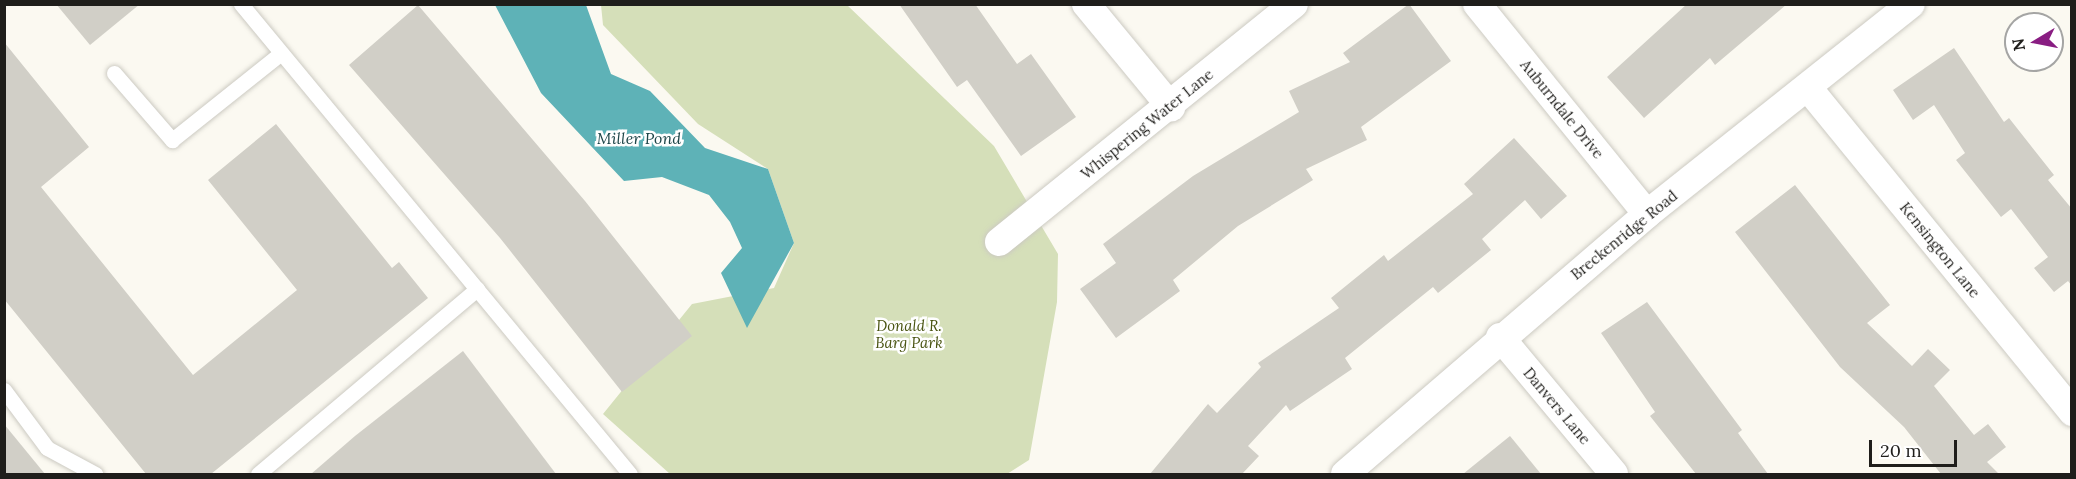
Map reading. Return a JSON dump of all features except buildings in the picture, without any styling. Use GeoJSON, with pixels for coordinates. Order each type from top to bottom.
{"type":"FeatureCollection","features":[{"type":"Feature","properties":{"kind":"street"},"geometry":{"type":"LineString","coordinates":[[1086,4],[1171,107]]}},
{"type":"Feature","properties":{"kind":"street","name":"Whispering Water Lane"},"geometry":{"type":"LineString","coordinates":[[999,242],[1171,107],[1294,4]]}},
{"type":"Feature","properties":{"kind":"street","name":"Auburndale Drive"},"geometry":{"type":"LineString","coordinates":[[1477,4],[1647,214]]}},
{"type":"Feature","properties":{"kind":"street","name":"Breckenridge Road"},"geometry":{"type":"LineString","coordinates":[[1345,474],[1500,337],[1647,214],[1809,89],[1911,4]]}},
{"type":"Feature","properties":{"kind":"street","name":"Kensington Lane"},"geometry":{"type":"LineString","coordinates":[[1809,89],[2072,412]]}},
{"type":"Feature","properties":{"kind":"street","name":"Danvers Lane"},"geometry":{"type":"LineString","coordinates":[[1500,337],[1614,474]]}},
{"type":"Feature","properties":{"kind":"lane"},"geometry":{"type":"LineString","coordinates":[[242,4],[630,474]]}},
{"type":"Feature","properties":{"kind":"lane"},"geometry":{"type":"LineString","coordinates":[[114,73],[172,140],[281,53]]}},
{"type":"Feature","properties":{"kind":"lane"},"geometry":{"type":"LineString","coordinates":[[258,474],[477,289]]}},
{"type":"Feature","properties":{"kind":"lane"},"geometry":{"type":"LineString","coordinates":[[4,390],[47,448],[95,474]]}},
{"type":"Feature","properties":{"kind":"green space","name":"Donald R. Barg Park"},"geometry":{"type":"Polygon","coordinates":[[[601,5],[847,5],[994,146],[1058,254],[1057,302],[1029,460],[1007,474],[670,474],[603,414],[692,304],[774,288],[794,243],[768,169],[698,124],[603,25],[601,5]]]}},
{"type":"Feature","properties":{"kind":"water","name":"Miller Pond"},"geometry":{"type":"Polygon","coordinates":[[[495,5],[586,5],[611,74],[650,91],[705,148],[768,169],[794,243],[747,328],[721,273],[742,248],[730,222],[709,195],[662,177],[624,181],[541,93],[495,5]]]}}]}
